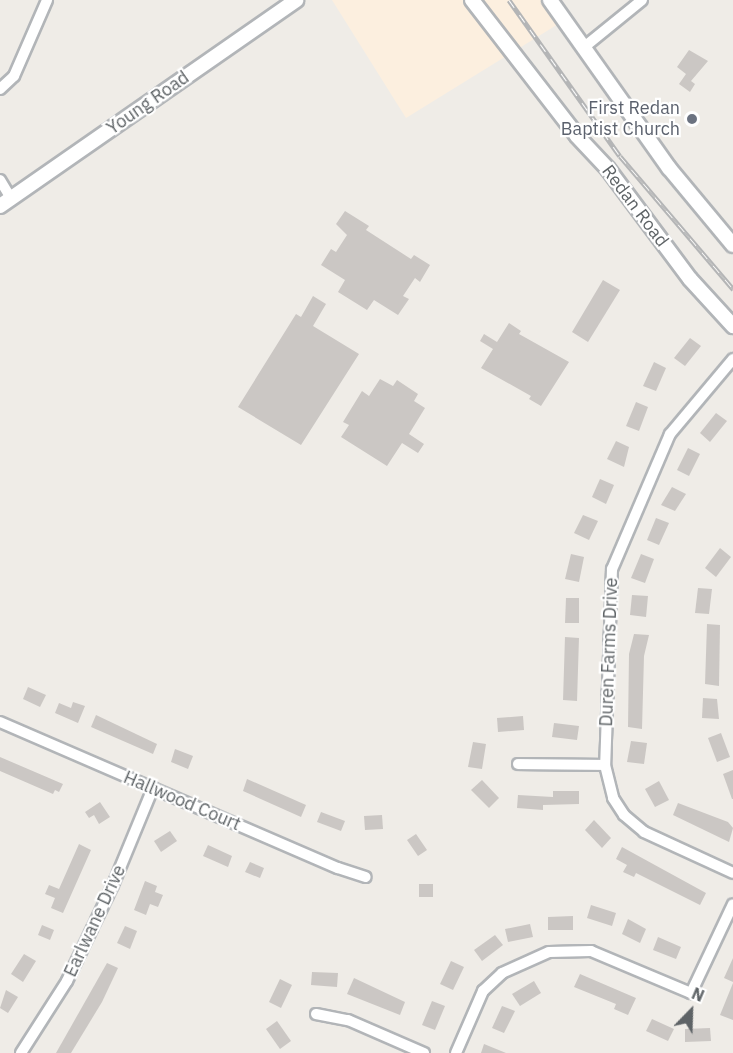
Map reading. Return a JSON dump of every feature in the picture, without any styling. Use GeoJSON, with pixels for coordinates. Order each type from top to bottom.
{"type":"FeatureCollection","features":[{"type":"Feature","properties":{"kind":"main road","name":"Young Road"},"geometry":{"type":"LineString","coordinates":[[6,202],[296,0]]}},
{"type":"Feature","properties":{"kind":"main road","name":"Redan Road"},"geometry":{"type":"LineString","coordinates":[[472,0],[577,136],[619,183],[690,279],[733,326]]}},
{"type":"Feature","properties":{"kind":"main road"},"geometry":{"type":"LineString","coordinates":[[550,0],[669,168],[733,245]]}},
{"type":"Feature","properties":{"kind":"street"},"geometry":{"type":"LineString","coordinates":[[0,89],[14,76],[47,0]]}},
{"type":"Feature","properties":{"kind":"street"},"geometry":{"type":"LineString","coordinates":[[583,48],[642,0]]}},
{"type":"Feature","properties":{"kind":"street"},"geometry":{"type":"LineString","coordinates":[[0,180],[6,202]]}},
{"type":"Feature","properties":{"kind":"street","name":"Duren Farms Drive"},"geometry":{"type":"LineString","coordinates":[[733,359],[670,434],[612,569],[605,765],[613,798],[637,826],[733,873]]}},
{"type":"Feature","properties":{"kind":"street","name":"Hallwood Court"},"geometry":{"type":"LineString","coordinates":[[0,722],[338,868],[366,877]]}},
{"type":"Feature","properties":{"kind":"street"},"geometry":{"type":"LineString","coordinates":[[518,764],[605,765]]}},
{"type":"Feature","properties":{"kind":"street","name":"Earlwane Drive"},"geometry":{"type":"LineString","coordinates":[[23,1050],[67,981],[113,885],[153,788]]}},
{"type":"Feature","properties":{"kind":"street"},"geometry":{"type":"LineString","coordinates":[[456,1053],[483,992],[502,973],[549,952],[591,951],[691,993],[733,904]]}},
{"type":"Feature","properties":{"kind":"street"},"geometry":{"type":"LineString","coordinates":[[316,1014],[348,1020],[424,1053]]}},
{"type":"Feature","properties":{"kind":"shaded area"},"geometry":{"type":"Polygon","coordinates":[[[332,0],[555,0],[568,18],[406,118],[332,0]]]}},
{"type":"Feature","properties":{"kind":"building"},"geometry":{"type":"Polygon","coordinates":[[[689,50],[708,61],[691,81],[695,84],[690,92],[679,84],[686,74],[677,67],[689,50]]]}},
{"type":"Feature","properties":{"kind":"building"},"geometry":{"type":"Polygon","coordinates":[[[345,211],[369,226],[366,230],[411,259],[414,255],[430,265],[420,282],[415,278],[403,296],[409,299],[398,315],[374,300],[367,310],[338,292],[345,280],[321,265],[331,249],[336,252],[347,235],[336,224],[345,211]]]}},
{"type":"Feature","properties":{"kind":"building"},"geometry":{"type":"Polygon","coordinates":[[[603,280],[620,290],[588,342],[572,332],[603,280]]]}},
{"type":"Feature","properties":{"kind":"building"},"geometry":{"type":"Polygon","coordinates":[[[313,296],[326,304],[313,326],[359,354],[301,445],[238,407],[296,314],[301,317],[313,296]]]}},
{"type":"Feature","properties":{"kind":"building"},"geometry":{"type":"Polygon","coordinates":[[[509,323],[521,331],[519,334],[569,362],[541,406],[529,399],[531,396],[481,368],[493,349],[480,341],[484,334],[497,342],[509,323]]]}},
{"type":"Feature","properties":{"kind":"building"},"geometry":{"type":"Polygon","coordinates":[[[690,338],[701,346],[685,366],[674,358],[690,338]]]}},
{"type":"Feature","properties":{"kind":"building"},"geometry":{"type":"Polygon","coordinates":[[[654,362],[666,368],[656,391],[643,386],[654,362]]]}},
{"type":"Feature","properties":{"kind":"building"},"geometry":{"type":"Polygon","coordinates":[[[380,379],[393,386],[397,380],[418,394],[414,401],[425,408],[409,434],[424,444],[418,453],[402,443],[387,466],[341,437],[349,425],[343,422],[362,391],[369,396],[380,379]]]}},
{"type":"Feature","properties":{"kind":"building"},"geometry":{"type":"Polygon","coordinates":[[[636,402],[648,407],[639,431],[626,426],[636,402]]]}},
{"type":"Feature","properties":{"kind":"building"},"geometry":{"type":"Polygon","coordinates":[[[716,413],[727,421],[710,442],[700,433],[716,413]]]}},
{"type":"Feature","properties":{"kind":"building"},"geometry":{"type":"Polygon","coordinates":[[[616,441],[629,447],[624,467],[607,459],[616,441]]]}},
{"type":"Feature","properties":{"kind":"building"},"geometry":{"type":"Polygon","coordinates":[[[688,448],[700,454],[689,476],[677,470],[688,448]]]}},
{"type":"Feature","properties":{"kind":"building"},"geometry":{"type":"Polygon","coordinates":[[[600,479],[614,485],[606,504],[592,497],[600,479]]]}},
{"type":"Feature","properties":{"kind":"building"},"geometry":{"type":"Polygon","coordinates":[[[672,487],[686,494],[675,511],[661,505],[672,487]]]}},
{"type":"Feature","properties":{"kind":"building"},"geometry":{"type":"Polygon","coordinates":[[[583,515],[598,521],[589,540],[574,533],[583,515]]]}},
{"type":"Feature","properties":{"kind":"building"},"geometry":{"type":"Polygon","coordinates":[[[656,518],[669,523],[659,545],[647,540],[656,518]]]}},
{"type":"Feature","properties":{"kind":"building"},"geometry":{"type":"Polygon","coordinates":[[[720,548],[731,557],[716,577],[705,568],[720,548]]]}},
{"type":"Feature","properties":{"kind":"building"},"geometry":{"type":"Polygon","coordinates":[[[571,554],[584,557],[579,582],[565,579],[571,554]]]}},
{"type":"Feature","properties":{"kind":"building"},"geometry":{"type":"Polygon","coordinates":[[[641,554],[654,559],[645,583],[631,578],[641,554]]]}},
{"type":"Feature","properties":{"kind":"building"},"geometry":{"type":"Polygon","coordinates":[[[698,588],[712,589],[709,614],[695,613],[698,588]]]}},
{"type":"Feature","properties":{"kind":"building"},"geometry":{"type":"Polygon","coordinates":[[[632,595],[648,596],[646,617],[630,615],[632,595]]]}},
{"type":"Feature","properties":{"kind":"building"},"geometry":{"type":"Polygon","coordinates":[[[566,598],[579,598],[579,623],[565,623],[566,598]]]}},
{"type":"Feature","properties":{"kind":"building"},"geometry":{"type":"Polygon","coordinates":[[[707,624],[720,625],[719,686],[705,684],[707,624]]]}},
{"type":"Feature","properties":{"kind":"building"},"geometry":{"type":"Polygon","coordinates":[[[634,634],[649,635],[644,656],[642,729],[628,727],[629,654],[634,634]]]}},
{"type":"Feature","properties":{"kind":"building"},"geometry":{"type":"Polygon","coordinates":[[[565,637],[579,638],[577,701],[563,700],[565,637]]]}},
{"type":"Feature","properties":{"kind":"building"},"geometry":{"type":"Polygon","coordinates":[[[28,687],[46,695],[40,707],[23,699],[28,687]]]}},
{"type":"Feature","properties":{"kind":"building"},"geometry":{"type":"Polygon","coordinates":[[[703,698],[717,699],[719,719],[702,718],[703,698]]]}},
{"type":"Feature","properties":{"kind":"building"},"geometry":{"type":"Polygon","coordinates":[[[73,702],[85,706],[78,723],[55,713],[59,703],[71,708],[73,702]]]}},
{"type":"Feature","properties":{"kind":"building"},"geometry":{"type":"Polygon","coordinates":[[[96,715],[157,744],[153,754],[91,727],[96,715]]]}},
{"type":"Feature","properties":{"kind":"building"},"geometry":{"type":"Polygon","coordinates":[[[523,716],[524,730],[498,732],[497,718],[523,716]]]}},
{"type":"Feature","properties":{"kind":"building"},"geometry":{"type":"Polygon","coordinates":[[[554,723],[579,726],[577,740],[552,737],[554,723]]]}},
{"type":"Feature","properties":{"kind":"building"},"geometry":{"type":"Polygon","coordinates":[[[721,733],[730,757],[717,762],[708,738],[721,733]]]}},
{"type":"Feature","properties":{"kind":"building"},"geometry":{"type":"Polygon","coordinates":[[[631,741],[647,743],[644,764],[627,762],[631,741]]]}},
{"type":"Feature","properties":{"kind":"building"},"geometry":{"type":"Polygon","coordinates":[[[473,742],[486,744],[482,769],[468,767],[473,742]]]}},
{"type":"Feature","properties":{"kind":"building"},"geometry":{"type":"Polygon","coordinates":[[[175,749],[193,756],[188,769],[171,762],[175,749]]]}},
{"type":"Feature","properties":{"kind":"building"},"geometry":{"type":"Polygon","coordinates":[[[0,757],[63,784],[59,792],[55,790],[53,794],[0,771],[0,757]]]}},
{"type":"Feature","properties":{"kind":"building"},"geometry":{"type":"Polygon","coordinates":[[[733,770],[733,799],[732,799],[723,774],[733,770]]]}},
{"type":"Feature","properties":{"kind":"building"},"geometry":{"type":"Polygon","coordinates":[[[247,779],[306,805],[301,817],[243,791],[247,779]]]}},
{"type":"Feature","properties":{"kind":"building"},"geometry":{"type":"Polygon","coordinates":[[[482,780],[499,798],[489,808],[471,790],[482,780]]]}},
{"type":"Feature","properties":{"kind":"building"},"geometry":{"type":"Polygon","coordinates":[[[659,781],[669,800],[655,807],[645,789],[659,781]]]}},
{"type":"Feature","properties":{"kind":"building"},"geometry":{"type":"Polygon","coordinates":[[[553,791],[579,791],[579,804],[543,805],[543,810],[517,808],[518,795],[553,797],[553,791]]]}},
{"type":"Feature","properties":{"kind":"building"},"geometry":{"type":"Polygon","coordinates":[[[100,802],[110,817],[99,824],[94,815],[89,818],[85,812],[100,802]]]}},
{"type":"Feature","properties":{"kind":"building"},"geometry":{"type":"Polygon","coordinates":[[[678,803],[728,822],[733,828],[729,842],[673,815],[678,803]]]}},
{"type":"Feature","properties":{"kind":"building"},"geometry":{"type":"Polygon","coordinates":[[[321,812],[345,821],[341,831],[317,822],[321,812]]]}},
{"type":"Feature","properties":{"kind":"building"},"geometry":{"type":"Polygon","coordinates":[[[382,815],[383,829],[365,830],[364,816],[382,815]]]}},
{"type":"Feature","properties":{"kind":"building"},"geometry":{"type":"Polygon","coordinates":[[[594,820],[611,838],[602,848],[585,830],[594,820]]]}},
{"type":"Feature","properties":{"kind":"building"},"geometry":{"type":"Polygon","coordinates":[[[170,831],[177,841],[161,852],[154,841],[170,831]]]}},
{"type":"Feature","properties":{"kind":"building"},"geometry":{"type":"Polygon","coordinates":[[[416,834],[427,850],[418,856],[407,840],[416,834]]]}},
{"type":"Feature","properties":{"kind":"building"},"geometry":{"type":"Polygon","coordinates":[[[79,844],[91,850],[63,913],[51,908],[55,898],[45,894],[49,885],[59,889],[79,844]]]}},
{"type":"Feature","properties":{"kind":"building"},"geometry":{"type":"Polygon","coordinates":[[[208,845],[232,856],[228,867],[203,856],[208,845]]]}},
{"type":"Feature","properties":{"kind":"building"},"geometry":{"type":"Polygon","coordinates":[[[622,847],[706,893],[700,905],[636,873],[634,877],[623,872],[627,865],[616,859],[622,847]]]}},
{"type":"Feature","properties":{"kind":"building"},"geometry":{"type":"Polygon","coordinates":[[[250,862],[264,868],[260,878],[245,872],[250,862]]]}},
{"type":"Feature","properties":{"kind":"building"},"geometry":{"type":"Polygon","coordinates":[[[145,881],[157,886],[155,892],[163,895],[158,907],[150,904],[146,915],[134,910],[145,881]]]}},
{"type":"Feature","properties":{"kind":"building"},"geometry":{"type":"Polygon","coordinates":[[[419,884],[433,884],[433,897],[419,897],[419,884]]]}},
{"type":"Feature","properties":{"kind":"building"},"geometry":{"type":"Polygon","coordinates":[[[591,905],[616,913],[612,926],[587,918],[591,905]]]}},
{"type":"Feature","properties":{"kind":"building"},"geometry":{"type":"Polygon","coordinates":[[[573,916],[573,930],[548,930],[548,917],[573,916]]]}},
{"type":"Feature","properties":{"kind":"building"},"geometry":{"type":"Polygon","coordinates":[[[628,919],[646,929],[640,943],[622,934],[628,919]]]}},
{"type":"Feature","properties":{"kind":"building"},"geometry":{"type":"Polygon","coordinates":[[[530,924],[533,937],[508,942],[505,929],[530,924]]]}},
{"type":"Feature","properties":{"kind":"building"},"geometry":{"type":"Polygon","coordinates":[[[42,925],[54,930],[50,940],[38,935],[42,925]]]}},
{"type":"Feature","properties":{"kind":"building"},"geometry":{"type":"Polygon","coordinates":[[[125,926],[137,931],[130,949],[117,943],[125,926]]]}},
{"type":"Feature","properties":{"kind":"building"},"geometry":{"type":"Polygon","coordinates":[[[495,935],[503,945],[482,961],[474,950],[495,935]]]}},
{"type":"Feature","properties":{"kind":"building"},"geometry":{"type":"Polygon","coordinates":[[[658,937],[681,947],[676,959],[653,950],[658,937]]]}},
{"type":"Feature","properties":{"kind":"building"},"geometry":{"type":"Polygon","coordinates":[[[24,954],[36,961],[23,982],[11,974],[24,954]]]}},
{"type":"Feature","properties":{"kind":"building"},"geometry":{"type":"Polygon","coordinates":[[[733,958],[733,982],[724,978],[733,958]]]}},
{"type":"Feature","properties":{"kind":"building"},"geometry":{"type":"Polygon","coordinates":[[[451,961],[464,967],[453,990],[440,984],[451,961]]]}},
{"type":"Feature","properties":{"kind":"building"},"geometry":{"type":"Polygon","coordinates":[[[107,963],[118,968],[102,1002],[71,1053],[56,1053],[107,963]]]}},
{"type":"Feature","properties":{"kind":"building"},"geometry":{"type":"Polygon","coordinates":[[[312,972],[338,973],[337,987],[311,985],[312,972]]]}},
{"type":"Feature","properties":{"kind":"building"},"geometry":{"type":"Polygon","coordinates":[[[580,974],[636,998],[628,1015],[614,1009],[616,1004],[574,987],[580,974]]]}},
{"type":"Feature","properties":{"kind":"building"},"geometry":{"type":"Polygon","coordinates":[[[354,978],[405,1002],[400,1015],[347,994],[354,978]]]}},
{"type":"Feature","properties":{"kind":"building"},"geometry":{"type":"Polygon","coordinates":[[[280,979],[292,985],[281,1008],[269,1002],[280,979]]]}},
{"type":"Feature","properties":{"kind":"building"},"geometry":{"type":"Polygon","coordinates":[[[534,981],[541,993],[520,1006],[512,994],[534,981]]]}},
{"type":"Feature","properties":{"kind":"building"},"geometry":{"type":"Polygon","coordinates":[[[733,983],[733,1020],[720,1015],[733,983]]]}},
{"type":"Feature","properties":{"kind":"building"},"geometry":{"type":"Polygon","coordinates":[[[6,990],[18,997],[8,1013],[0,1008],[6,990]]]}},
{"type":"Feature","properties":{"kind":"building"},"geometry":{"type":"Polygon","coordinates":[[[432,1001],[445,1006],[435,1030],[422,1025],[432,1001]]]}},
{"type":"Feature","properties":{"kind":"building"},"geometry":{"type":"Polygon","coordinates":[[[502,1006],[515,1011],[504,1033],[492,1028],[502,1006]]]}},
{"type":"Feature","properties":{"kind":"building"},"geometry":{"type":"Polygon","coordinates":[[[652,1019],[674,1029],[668,1041],[646,1031],[652,1019]]]}},
{"type":"Feature","properties":{"kind":"building"},"geometry":{"type":"Polygon","coordinates":[[[277,1021],[291,1041],[280,1049],[266,1029],[277,1021]]]}},
{"type":"Feature","properties":{"kind":"building"},"geometry":{"type":"Polygon","coordinates":[[[710,1028],[711,1041],[685,1042],[685,1029],[710,1028]]]}},
{"type":"Feature","properties":{"kind":"building"},"geometry":{"type":"Polygon","coordinates":[[[484,1044],[506,1053],[481,1053],[484,1044]]]}},
{"type":"Feature","properties":{"kind":"railway"},"geometry":{"type":"LineString","coordinates":[[509,0],[620,156],[733,289]]}},
{"type":"Feature","properties":{"kind":"place","name":"First Redan Baptist Church"},"geometry":{"type":"Point","coordinates":[692,119]}}]}
